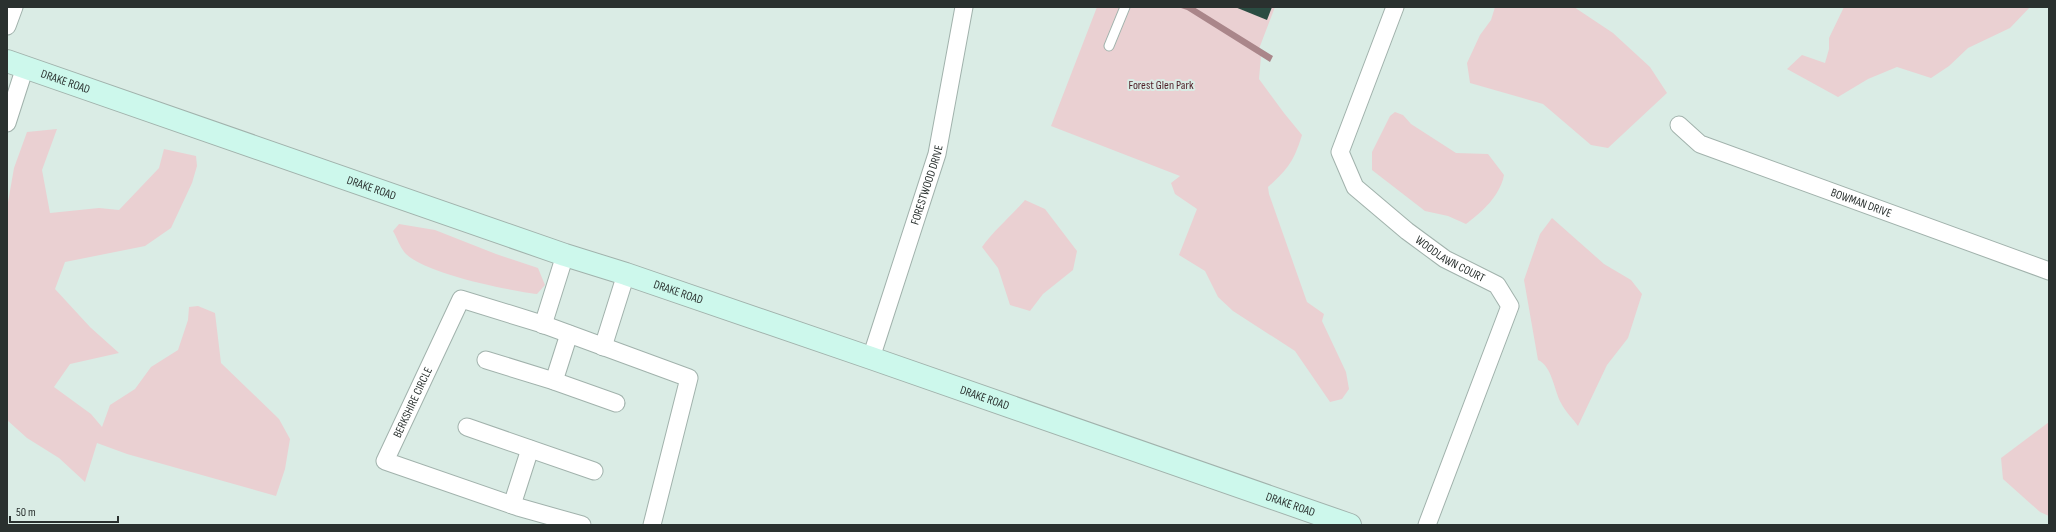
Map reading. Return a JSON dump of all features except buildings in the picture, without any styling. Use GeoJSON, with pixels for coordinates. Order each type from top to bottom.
{"type":"FeatureCollection","features":[{"type":"Feature","properties":{"kind":"street"},"geometry":{"type":"LineString","coordinates":[[7,26],[14,7]]}},
{"type":"Feature","properties":{"kind":"street","name":"FORESTWOOD DRIVE"},"geometry":{"type":"LineString","coordinates":[[870,358],[938,154],[964,7]]}},
{"type":"Feature","properties":{"kind":"street","name":"WOODLAWN COURT"},"geometry":{"type":"LineString","coordinates":[[1395,7],[1340,152],[1355,187],[1407,231],[1445,259],[1497,285],[1510,306],[1428,525]]}},
{"type":"Feature","properties":{"kind":"street"},"geometry":{"type":"LineString","coordinates":[[7,123],[16,64]]}},
{"type":"Feature","properties":{"kind":"street","name":"DRAKE ROAD"},"geometry":{"type":"LineString","coordinates":[[16,64],[564,255],[626,274],[1350,525]]}},
{"type":"Feature","properties":{"kind":"street","name":"BOWMAN DRIVE"},"geometry":{"type":"LineString","coordinates":[[1679,125],[1700,144],[2049,271]]}},
{"type":"Feature","properties":{"kind":"street"},"geometry":{"type":"LineString","coordinates":[[564,255],[543,324],[689,378],[652,525]]}},
{"type":"Feature","properties":{"kind":"street"},"geometry":{"type":"LineString","coordinates":[[603,346],[626,274]]}},
{"type":"Feature","properties":{"kind":"street","name":"BERKSHIRE CIRCLE"},"geometry":{"type":"LineString","coordinates":[[543,324],[461,299],[385,461],[512,505],[582,525]]}},
{"type":"Feature","properties":{"kind":"street"},"geometry":{"type":"LineString","coordinates":[[554,381],[569,334]]}},
{"type":"Feature","properties":{"kind":"street"},"geometry":{"type":"LineString","coordinates":[[486,360],[554,381],[616,403]]}},
{"type":"Feature","properties":{"kind":"street"},"geometry":{"type":"LineString","coordinates":[[467,427],[594,471]]}},
{"type":"Feature","properties":{"kind":"street"},"geometry":{"type":"LineString","coordinates":[[512,505],[530,448]]}},
{"type":"Feature","properties":{"kind":"lane"},"geometry":{"type":"LineString","coordinates":[[1109,46],[1125,7]]}},
{"type":"Feature","properties":{"kind":"green space","name":"Forest Glen Park"},"geometry":{"type":"Polygon","coordinates":[[[1097,7],[1275,7],[1257,54],[1261,56],[1259,79],[1302,135],[1290,164],[1268,187],[1269,194],[1307,302],[1324,314],[1322,321],[1346,372],[1349,389],[1342,399],[1330,402],[1295,351],[1233,311],[1218,297],[1205,271],[1179,255],[1197,209],[1175,194],[1171,183],[1180,176],[1051,126],[1097,7]]]}},
{"type":"Feature","properties":{"kind":"green space"},"geometry":{"type":"Polygon","coordinates":[[[1495,7],[1574,7],[1613,33],[1650,67],[1667,93],[1608,148],[1591,145],[1543,104],[1470,83],[1467,63],[1480,35],[1491,20],[1495,7]]]}},
{"type":"Feature","properties":{"kind":"green space"},"geometry":{"type":"Polygon","coordinates":[[[1844,7],[2030,7],[2010,28],[1968,48],[1949,66],[1931,78],[1897,67],[1868,79],[1838,97],[1787,69],[1802,55],[1825,63],[1829,49],[1829,38],[1844,7]]]}},
{"type":"Feature","properties":{"kind":"green space"},"geometry":{"type":"Polygon","coordinates":[[[1395,112],[1403,115],[1411,124],[1456,153],[1488,154],[1504,175],[1499,190],[1490,203],[1466,224],[1448,216],[1425,211],[1372,170],[1372,152],[1390,116],[1395,112]]]}},
{"type":"Feature","properties":{"kind":"green space"},"geometry":{"type":"Polygon","coordinates":[[[57,129],[42,170],[50,213],[99,208],[119,210],[159,168],[164,149],[196,156],[197,166],[192,183],[171,228],[145,246],[65,262],[55,289],[90,327],[119,353],[70,364],[54,387],[91,414],[102,427],[110,405],[135,389],[151,367],[178,350],[188,320],[189,307],[198,306],[215,313],[221,363],[279,419],[290,439],[285,469],[276,496],[127,454],[97,443],[85,482],[59,458],[27,438],[7,420],[7,208],[14,168],[27,132],[57,129]]]}},
{"type":"Feature","properties":{"kind":"green space"},"geometry":{"type":"Polygon","coordinates":[[[1025,200],[1045,209],[1077,251],[1073,270],[1043,294],[1030,311],[1010,305],[998,268],[982,247],[1025,200]]]}},
{"type":"Feature","properties":{"kind":"green space"},"geometry":{"type":"Polygon","coordinates":[[[1552,218],[1604,264],[1631,280],[1642,294],[1628,338],[1607,365],[1578,426],[1561,403],[1547,367],[1538,360],[1524,280],[1540,234],[1552,218]]]}},
{"type":"Feature","properties":{"kind":"green space"},"geometry":{"type":"Polygon","coordinates":[[[399,224],[435,230],[496,254],[538,268],[545,285],[537,294],[487,285],[430,268],[415,261],[403,251],[393,231],[399,224]]]}},
{"type":"Feature","properties":{"kind":"green space"},"geometry":{"type":"Polygon","coordinates":[[[2049,422],[2049,516],[2040,512],[2003,479],[2001,458],[2049,422]]]}},
{"type":"Feature","properties":{"kind":"shaded area"},"geometry":{"type":"Polygon","coordinates":[[[1178,7],[1194,7],[1273,56],[1270,62],[1187,10],[1178,7]]]}}]}
